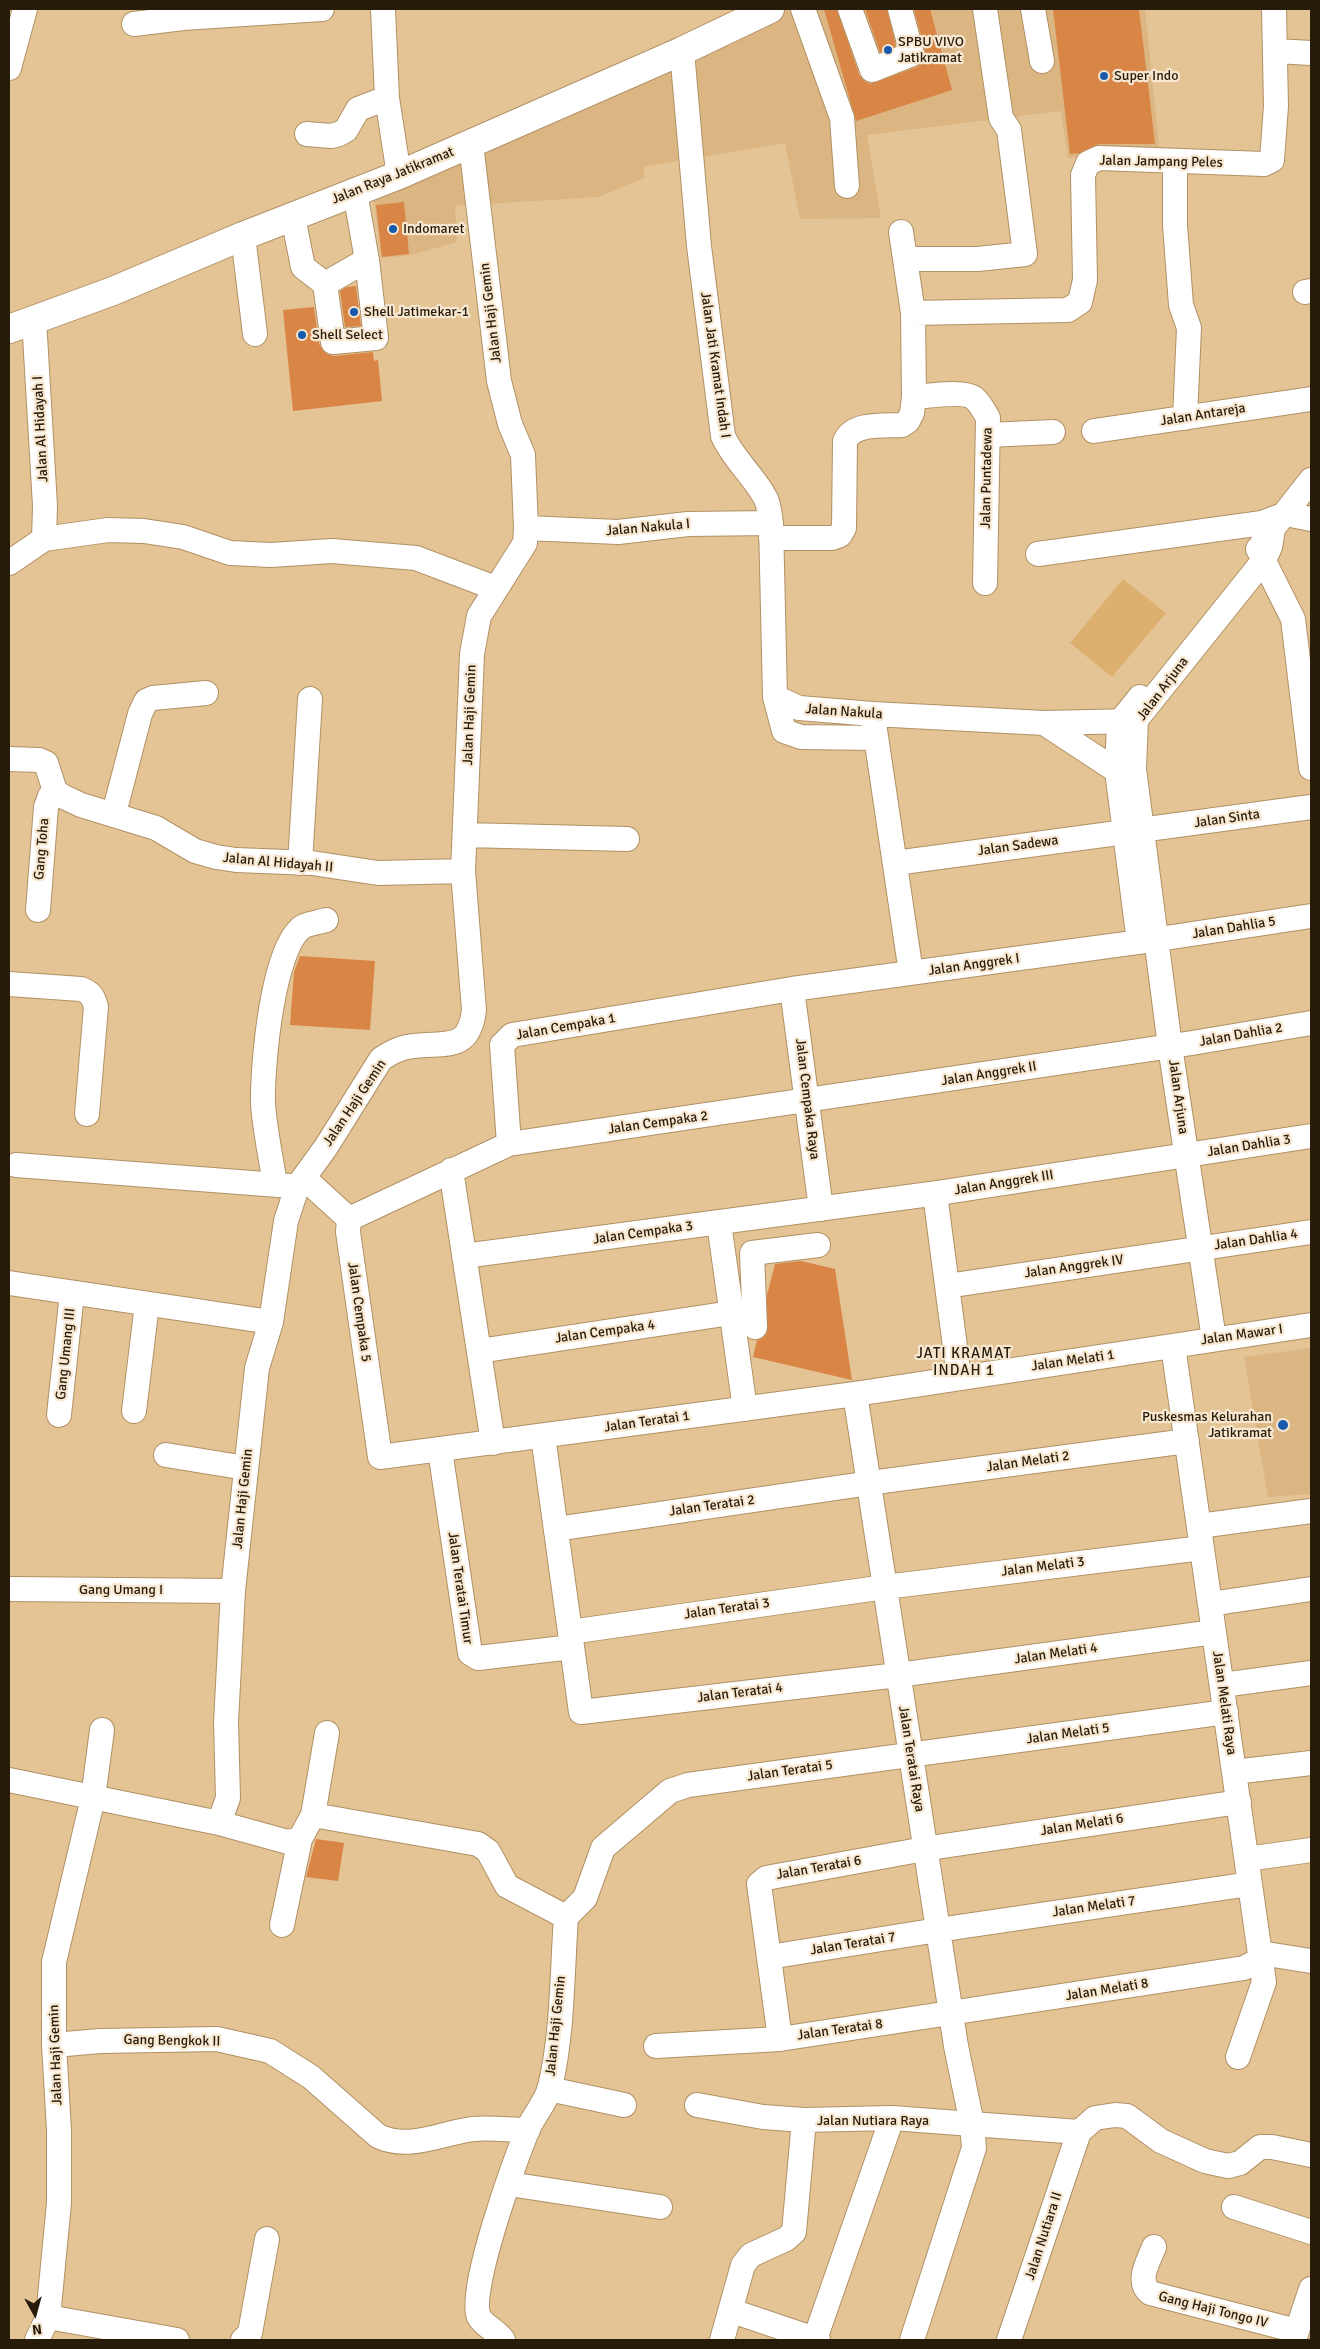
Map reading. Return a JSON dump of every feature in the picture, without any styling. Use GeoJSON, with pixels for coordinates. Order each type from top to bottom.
{"type":"FeatureCollection","features":[{"type":"Feature","properties":{"kind":"main road","name":"Jalan Raya Jatikramat"},"geometry":{"type":"LineString","coordinates":[[9,329],[113,291],[243,236],[399,175],[770,9]]}},
{"type":"Feature","properties":{"kind":"street"},"geometry":{"type":"LineString","coordinates":[[9,69],[24,9]]}},
{"type":"Feature","properties":{"kind":"street"},"geometry":{"type":"LineString","coordinates":[[134,24],[183,13],[322,9]]}},
{"type":"Feature","properties":{"kind":"street"},"geometry":{"type":"LineString","coordinates":[[383,9],[387,98],[399,175]]}},
{"type":"Feature","properties":{"kind":"street"},"geometry":{"type":"LineString","coordinates":[[803,9],[842,118],[847,186]]}},
{"type":"Feature","properties":{"kind":"street"},"geometry":{"type":"LineString","coordinates":[[850,9],[872,70],[912,54],[900,9]]}},
{"type":"Feature","properties":{"kind":"street"},"geometry":{"type":"LineString","coordinates":[[905,259],[978,259],[1025,254],[1009,130],[1002,118],[985,9]]}},
{"type":"Feature","properties":{"kind":"street"},"geometry":{"type":"LineString","coordinates":[[1033,9],[1042,61]]}},
{"type":"Feature","properties":{"kind":"street","name":"Jalan Jampang Peles"},"geometry":{"type":"LineString","coordinates":[[913,313],[1068,310],[1080,302],[1085,280],[1083,175],[1088,163],[1099,158],[1264,164],[1272,160],[1276,106],[1274,9]]}},
{"type":"Feature","properties":{"kind":"street","name":"Jalan Jati Kramat Indah I"},"geometry":{"type":"LineString","coordinates":[[682,50],[699,246],[723,436],[727,446],[743,464],[767,501],[771,530],[775,697]]}},
{"type":"Feature","properties":{"kind":"street"},"geometry":{"type":"LineString","coordinates":[[1276,51],[1311,53]]}},
{"type":"Feature","properties":{"kind":"street"},"geometry":{"type":"LineString","coordinates":[[307,134],[332,136],[339,134],[346,130],[358,109],[387,98]]}},
{"type":"Feature","properties":{"kind":"street","name":"Jalan Haji Gemin"},"geometry":{"type":"LineString","coordinates":[[219,1823],[228,1798],[226,1722],[234,1591],[257,1368],[271,1322],[292,1183],[326,1147],[381,1059],[395,1050],[412,1046],[448,1045],[463,1039],[472,1025],[474,1010],[463,871],[472,654],[479,616],[525,543],[526,528],[523,455],[510,424],[499,381],[471,144]]}},
{"type":"Feature","properties":{"kind":"street"},"geometry":{"type":"LineString","coordinates":[[1175,162],[1175,225],[1181,305],[1189,328],[1185,418]]}},
{"type":"Feature","properties":{"kind":"street"},"geometry":{"type":"LineString","coordinates":[[293,217],[303,266],[325,284],[333,342],[376,338],[367,260],[355,192]]}},
{"type":"Feature","properties":{"kind":"street"},"geometry":{"type":"LineString","coordinates":[[900,232],[913,313],[914,397]]}},
{"type":"Feature","properties":{"kind":"street"},"geometry":{"type":"LineString","coordinates":[[243,236],[256,334]]}},
{"type":"Feature","properties":{"kind":"street"},"geometry":{"type":"LineString","coordinates":[[325,284],[367,260]]}},
{"type":"Feature","properties":{"kind":"street","name":"Jalan Al Hidayah I"},"geometry":{"type":"LineString","coordinates":[[34,319],[45,506],[44,538]]}},
{"type":"Feature","properties":{"kind":"street","name":"Jalan Puntadewa"},"geometry":{"type":"LineString","coordinates":[[914,397],[963,394],[973,398],[988,418],[985,583]]}},
{"type":"Feature","properties":{"kind":"street","name":"Jalan Nakula I"},"geometry":{"type":"LineString","coordinates":[[526,528],[618,532],[688,524],[771,530],[832,538],[840,534],[844,528],[845,441],[849,434],[862,428],[902,425],[908,421],[912,413],[914,397]]}},
{"type":"Feature","properties":{"kind":"street","name":"Jalan Antareja"},"geometry":{"type":"LineString","coordinates":[[1094,432],[1311,399]]}},
{"type":"Feature","properties":{"kind":"street"},"geometry":{"type":"LineString","coordinates":[[988,435],[1053,432]]}},
{"type":"Feature","properties":{"kind":"street","name":"Jalan Arjuna"},"geometry":{"type":"LineString","coordinates":[[1214,1339],[1170,1046],[1148,941],[1126,770],[1128,722],[1261,554],[1280,522],[1311,480]]}},
{"type":"Feature","properties":{"kind":"street"},"geometry":{"type":"LineString","coordinates":[[1038,554],[1262,523],[1311,520]]}},
{"type":"Feature","properties":{"kind":"street"},"geometry":{"type":"LineString","coordinates":[[9,563],[44,538],[108,530],[144,531],[183,537],[230,552],[271,555],[332,551],[416,558],[495,588]]}},
{"type":"Feature","properties":{"kind":"street"},"geometry":{"type":"LineString","coordinates":[[1261,554],[1302,618],[1311,768]]}},
{"type":"Feature","properties":{"kind":"street"},"geometry":{"type":"LineString","coordinates":[[114,813],[140,714],[146,700],[206,693]]}},
{"type":"Feature","properties":{"kind":"street","name":"Jalan Nakula"},"geometry":{"type":"LineString","coordinates":[[775,697],[799,708],[873,714],[1044,722],[1128,722]]}},
{"type":"Feature","properties":{"kind":"street","name":"Jalan Nakula"},"geometry":{"type":"LineString","coordinates":[[775,697],[784,731],[801,737],[875,738]]}},
{"type":"Feature","properties":{"kind":"street"},"geometry":{"type":"LineString","coordinates":[[300,863],[310,699]]}},
{"type":"Feature","properties":{"kind":"street"},"geometry":{"type":"LineString","coordinates":[[873,714],[875,738],[911,973]]}},
{"type":"Feature","properties":{"kind":"street"},"geometry":{"type":"LineString","coordinates":[[1044,722],[1126,770]]}},
{"type":"Feature","properties":{"kind":"street"},"geometry":{"type":"LineString","coordinates":[[9,759],[40,760],[46,763],[55,791]]}},
{"type":"Feature","properties":{"kind":"street","name":"Jalan Al Hidayah II"},"geometry":{"type":"LineString","coordinates":[[55,791],[82,805],[114,813],[156,828],[195,851],[216,857],[300,863],[378,873],[463,871]]}},
{"type":"Feature","properties":{"kind":"street","name":"Gang Toha"},"geometry":{"type":"LineString","coordinates":[[38,910],[46,807],[50,796],[55,791]]}},
{"type":"Feature","properties":{"kind":"street","name":"Jalan Sinta"},"geometry":{"type":"LineString","coordinates":[[1134,831],[1311,807]]}},
{"type":"Feature","properties":{"kind":"street","name":"Jalan Sadewa"},"geometry":{"type":"LineString","coordinates":[[895,863],[1134,831]]}},
{"type":"Feature","properties":{"kind":"street"},"geometry":{"type":"LineString","coordinates":[[465,835],[626,839]]}},
{"type":"Feature","properties":{"kind":"street","name":"Jalan Dahlia 5"},"geometry":{"type":"LineString","coordinates":[[1148,941],[1311,916]]}},
{"type":"Feature","properties":{"kind":"street"},"geometry":{"type":"LineString","coordinates":[[292,1183],[263,1106],[263,1062],[269,1018],[285,956],[292,938],[304,927],[326,920]]}},
{"type":"Feature","properties":{"kind":"street","name":"Jalan Anggrek I"},"geometry":{"type":"LineString","coordinates":[[792,989],[1148,941]]}},
{"type":"Feature","properties":{"kind":"street"},"geometry":{"type":"LineString","coordinates":[[9,984],[81,989],[90,992],[96,1007],[87,1114]]}},
{"type":"Feature","properties":{"kind":"street","name":"Jalan Cempaka Raya"},"geometry":{"type":"LineString","coordinates":[[792,989],[821,1209]]}},
{"type":"Feature","properties":{"kind":"street","name":"Jalan Cempaka 1"},"geometry":{"type":"LineString","coordinates":[[509,1144],[502,1045],[512,1035],[792,989]]}},
{"type":"Feature","properties":{"kind":"street","name":"Jalan Dahlia 2"},"geometry":{"type":"LineString","coordinates":[[1170,1046],[1311,1023]]}},
{"type":"Feature","properties":{"kind":"street","name":"Jalan Anggrek II"},"geometry":{"type":"LineString","coordinates":[[807,1101],[1170,1046]]}},
{"type":"Feature","properties":{"kind":"street","name":"Jalan Cempaka 2"},"geometry":{"type":"LineString","coordinates":[[509,1144],[807,1101]]}},
{"type":"Feature","properties":{"kind":"street","name":"Jalan Dahlia 3"},"geometry":{"type":"LineString","coordinates":[[1187,1156],[1311,1136]]}},
{"type":"Feature","properties":{"kind":"street"},"geometry":{"type":"LineString","coordinates":[[16,1165],[292,1183],[349,1219],[509,1144]]}},
{"type":"Feature","properties":{"kind":"street","name":"Jalan Anggrek III"},"geometry":{"type":"LineString","coordinates":[[821,1209],[1187,1156]]}},
{"type":"Feature","properties":{"kind":"street"},"geometry":{"type":"LineString","coordinates":[[451,1170],[493,1443]]}},
{"type":"Feature","properties":{"kind":"street"},"geometry":{"type":"LineString","coordinates":[[935,1194],[959,1377]]}},
{"type":"Feature","properties":{"kind":"street","name":"Jalan Cempaka 3"},"geometry":{"type":"LineString","coordinates":[[464,1256],[821,1209]]}},
{"type":"Feature","properties":{"kind":"street","name":"Jalan Cempaka 5"},"geometry":{"type":"LineString","coordinates":[[349,1219],[348,1232],[380,1458],[440,1450]]}},
{"type":"Feature","properties":{"kind":"street"},"geometry":{"type":"LineString","coordinates":[[719,1223],[745,1408]]}},
{"type":"Feature","properties":{"kind":"street","name":"Jalan Dahlia 4"},"geometry":{"type":"LineString","coordinates":[[1200,1248],[1311,1232]]}},
{"type":"Feature","properties":{"kind":"street"},"geometry":{"type":"LineString","coordinates":[[755,1327],[752,1253],[818,1245]]}},
{"type":"Feature","properties":{"kind":"street","name":"Jalan Anggrek IV"},"geometry":{"type":"LineString","coordinates":[[947,1286],[1200,1248]]}},
{"type":"Feature","properties":{"kind":"street"},"geometry":{"type":"LineString","coordinates":[[9,1283],[271,1322]]}},
{"type":"Feature","properties":{"kind":"street","name":"Jalan Cempaka 4"},"geometry":{"type":"LineString","coordinates":[[479,1351],[730,1303],[752,1289]]}},
{"type":"Feature","properties":{"kind":"street","name":"Gang Umang III"},"geometry":{"type":"LineString","coordinates":[[59,1415],[72,1293]]}},
{"type":"Feature","properties":{"kind":"street"},"geometry":{"type":"LineString","coordinates":[[134,1411],[148,1304]]}},
{"type":"Feature","properties":{"kind":"street","name":"Jalan Mawar I"},"geometry":{"type":"LineString","coordinates":[[1173,1346],[1311,1325]]}},
{"type":"Feature","properties":{"kind":"street","name":"Jalan Melati 1"},"geometry":{"type":"LineString","coordinates":[[855,1394],[1173,1346]]}},
{"type":"Feature","properties":{"kind":"street","name":"Jalan Melati Raya"},"geometry":{"type":"LineString","coordinates":[[1173,1346],[1264,1982],[1238,2057]]}},
{"type":"Feature","properties":{"kind":"street","name":"Jalan Teratai 1"},"geometry":{"type":"LineString","coordinates":[[440,1450],[855,1394]]}},
{"type":"Feature","properties":{"kind":"street","name":"Jalan Teratai Raya"},"geometry":{"type":"LineString","coordinates":[[855,1394],[951,2014],[972,2124],[974,2148],[912,2340]]}},
{"type":"Feature","properties":{"kind":"street"},"geometry":{"type":"LineString","coordinates":[[543,1436],[571,1639]]}},
{"type":"Feature","properties":{"kind":"street","name":"Jalan Melati 2"},"geometry":{"type":"LineString","coordinates":[[869,1483],[1187,1441]]}},
{"type":"Feature","properties":{"kind":"street","name":"Jalan Teratai Timur"},"geometry":{"type":"LineString","coordinates":[[440,1450],[470,1653],[478,1658],[571,1639]]}},
{"type":"Feature","properties":{"kind":"street"},"geometry":{"type":"LineString","coordinates":[[166,1455],[246,1468]]}},
{"type":"Feature","properties":{"kind":"street","name":"Jalan Teratai 2"},"geometry":{"type":"LineString","coordinates":[[556,1529],[869,1483]]}},
{"type":"Feature","properties":{"kind":"street","name":"Jalan Melati 3"},"geometry":{"type":"LineString","coordinates":[[885,1587],[1201,1537],[1311,1511]]}},
{"type":"Feature","properties":{"kind":"street","name":"Jalan Teratai 3"},"geometry":{"type":"LineString","coordinates":[[571,1639],[885,1587]]}},
{"type":"Feature","properties":{"kind":"street","name":"Gang Umang I"},"geometry":{"type":"LineString","coordinates":[[9,1589],[234,1591]]}},
{"type":"Feature","properties":{"kind":"street"},"geometry":{"type":"LineString","coordinates":[[1210,1604],[1311,1589]]}},
{"type":"Feature","properties":{"kind":"street","name":"Jalan Melati 4"},"geometry":{"type":"LineString","coordinates":[[898,1675],[1214,1632]]}},
{"type":"Feature","properties":{"kind":"street","name":"Jalan Teratai 4"},"geometry":{"type":"LineString","coordinates":[[571,1639],[581,1712],[898,1675]]}},
{"type":"Feature","properties":{"kind":"street"},"geometry":{"type":"LineString","coordinates":[[1222,1685],[1311,1673]]}},
{"type":"Feature","properties":{"kind":"street","name":"Jalan Melati 5"},"geometry":{"type":"LineString","coordinates":[[911,1755],[1226,1712]]}},
{"type":"Feature","properties":{"kind":"street","name":"Jalan Haji Gemin"},"geometry":{"type":"LineString","coordinates":[[37,2340],[48,2317],[59,2203],[59,2130],[54,2045],[54,1962],[93,1798],[102,1730]]}},
{"type":"Feature","properties":{"kind":"street"},"geometry":{"type":"LineString","coordinates":[[282,1924],[300,1840],[313,1816],[327,1733]]}},
{"type":"Feature","properties":{"kind":"street","name":"Jalan Teratai 5"},"geometry":{"type":"LineString","coordinates":[[566,1917],[585,1898],[603,1848],[670,1791],[688,1785],[911,1755]]}},
{"type":"Feature","properties":{"kind":"street"},"geometry":{"type":"LineString","coordinates":[[1234,1772],[1311,1763]]}},
{"type":"Feature","properties":{"kind":"street"},"geometry":{"type":"LineString","coordinates":[[9,1780],[219,1823],[288,1842],[300,1840]]}},
{"type":"Feature","properties":{"kind":"street","name":"Jalan Melati 6"},"geometry":{"type":"LineString","coordinates":[[926,1849],[1238,1802]]}},
{"type":"Feature","properties":{"kind":"street"},"geometry":{"type":"LineString","coordinates":[[313,1816],[478,1844],[488,1851],[507,1886],[566,1917]]}},
{"type":"Feature","properties":{"kind":"street","name":"Jalan Teratai 6"},"geometry":{"type":"LineString","coordinates":[[769,1958],[759,1884],[766,1878],[926,1849]]}},
{"type":"Feature","properties":{"kind":"street"},"geometry":{"type":"LineString","coordinates":[[1247,1858],[1311,1850]]}},
{"type":"Feature","properties":{"kind":"street","name":"Jalan Melati 7"},"geometry":{"type":"LineString","coordinates":[[938,1930],[1250,1884]]}},
{"type":"Feature","properties":{"kind":"street","name":"Jalan Haji Gemin"},"geometry":{"type":"LineString","coordinates":[[503,2340],[497,2331],[484,2323],[479,2316],[477,2306],[480,2279],[509,2184],[528,2130],[549,2089],[558,2034],[566,1917]]}},
{"type":"Feature","properties":{"kind":"street","name":"Jalan Teratai 7"},"geometry":{"type":"LineString","coordinates":[[769,1958],[938,1930]]}},
{"type":"Feature","properties":{"kind":"street"},"geometry":{"type":"LineString","coordinates":[[1261,1956],[1311,1961]]}},
{"type":"Feature","properties":{"kind":"street","name":"Jalan Melati 8"},"geometry":{"type":"LineString","coordinates":[[951,2014],[1244,1968],[1261,1956]]}},
{"type":"Feature","properties":{"kind":"street","name":"Jalan Teratai 8"},"geometry":{"type":"LineString","coordinates":[[769,1958],[780,2039],[951,2014]]}},
{"type":"Feature","properties":{"kind":"street","name":"Gang Bengkok II"},"geometry":{"type":"LineString","coordinates":[[54,2045],[109,2041],[217,2039],[270,2051],[311,2077],[378,2136],[389,2142],[402,2143],[474,2129],[528,2130]]}},
{"type":"Feature","properties":{"kind":"street"},"geometry":{"type":"LineString","coordinates":[[656,2046],[780,2039]]}},
{"type":"Feature","properties":{"kind":"street"},"geometry":{"type":"LineString","coordinates":[[549,2089],[624,2105]]}},
{"type":"Feature","properties":{"kind":"street","name":"Jalan Nutiara Raya"},"geometry":{"type":"LineString","coordinates":[[697,2105],[763,2117],[804,2120],[892,2118],[1079,2132]]}},
{"type":"Feature","properties":{"kind":"street"},"geometry":{"type":"LineString","coordinates":[[1079,2132],[1095,2118],[1115,2115],[1127,2116],[1161,2141],[1204,2161],[1228,2166],[1240,2163],[1260,2147],[1272,2147],[1311,2155]]}},
{"type":"Feature","properties":{"kind":"street"},"geometry":{"type":"LineString","coordinates":[[732,2311],[817,2340],[892,2118]]}},
{"type":"Feature","properties":{"kind":"street"},"geometry":{"type":"LineString","coordinates":[[722,2340],[732,2311],[743,2265],[750,2254],[786,2238],[794,2232],[804,2120]]}},
{"type":"Feature","properties":{"kind":"street","name":"Jalan Nutiara II"},"geometry":{"type":"LineString","coordinates":[[1009,2340],[1079,2132]]}},
{"type":"Feature","properties":{"kind":"street"},"geometry":{"type":"LineString","coordinates":[[509,2184],[660,2207]]}},
{"type":"Feature","properties":{"kind":"street"},"geometry":{"type":"LineString","coordinates":[[1234,2207],[1311,2232]]}},
{"type":"Feature","properties":{"kind":"street"},"geometry":{"type":"LineString","coordinates":[[243,2340],[250,2333],[267,2239]]}},
{"type":"Feature","properties":{"kind":"street","name":"Gang Haji Tongo IV"},"geometry":{"type":"LineString","coordinates":[[1154,2247],[1143,2275],[1144,2286],[1150,2293],[1295,2336]]}},
{"type":"Feature","properties":{"kind":"street"},"geometry":{"type":"LineString","coordinates":[[1295,2336],[1311,2289]]}},
{"type":"Feature","properties":{"kind":"street"},"geometry":{"type":"LineString","coordinates":[[48,2317],[177,2340]]}},
{"type":"Feature","properties":{"kind":"shaded area"},"geometry":{"type":"Polygon","coordinates":[[[772,9],[1145,9],[1159,147],[1068,158],[1061,111],[867,135],[881,218],[800,219],[785,143],[644,167],[644,178],[599,197],[455,206],[457,242],[411,255],[381,258],[372,186],[772,9]]]}},
{"type":"Feature","properties":{"kind":"shaded area"},"geometry":{"type":"Polygon","coordinates":[[[1123,579],[1166,613],[1112,677],[1070,643],[1123,579]]]}},
{"type":"Feature","properties":{"kind":"shaded area","name":"Puskesmas Kelurahan Jatikramat"},"geometry":{"type":"Polygon","coordinates":[[[1311,1348],[1311,1494],[1268,1497],[1244,1357],[1311,1348]]]}},
{"type":"Feature","properties":{"kind":"building"},"geometry":{"type":"Polygon","coordinates":[[[824,9],[837,9],[859,75],[870,84],[917,67],[923,63],[925,50],[914,9],[930,9],[952,90],[856,121],[824,9]]]}},
{"type":"Feature","properties":{"kind":"building"},"geometry":{"type":"Polygon","coordinates":[[[865,9],[887,9],[896,46],[880,52],[865,9]]]}},
{"type":"Feature","properties":{"kind":"building","name":"Super Indo"},"geometry":{"type":"Polygon","coordinates":[[[1053,9],[1139,9],[1155,144],[1099,144],[1080,153],[1070,154],[1053,9]]]}},
{"type":"Feature","properties":{"kind":"building","name":"Indomaret"},"geometry":{"type":"Polygon","coordinates":[[[404,202],[409,254],[382,257],[376,205],[404,202]]]}},
{"type":"Feature","properties":{"kind":"building"},"geometry":{"type":"Polygon","coordinates":[[[356,286],[361,326],[345,327],[340,291],[347,287],[356,286]]]}},
{"type":"Feature","properties":{"kind":"building","name":"Shell Select"},"geometry":{"type":"Polygon","coordinates":[[[314,307],[319,344],[327,354],[334,356],[373,352],[374,361],[378,360],[382,401],[293,411],[283,310],[314,307]]]}},
{"type":"Feature","properties":{"kind":"building"},"geometry":{"type":"Polygon","coordinates":[[[300,956],[375,961],[370,1030],[290,1025],[294,972],[300,956]]]}},
{"type":"Feature","properties":{"kind":"building"},"geometry":{"type":"Polygon","coordinates":[[[801,1261],[835,1269],[852,1380],[753,1357],[757,1340],[763,1338],[767,1333],[767,1295],[775,1264],[801,1261]]]}},
{"type":"Feature","properties":{"kind":"building"},"geometry":{"type":"Polygon","coordinates":[[[316,1839],[344,1843],[338,1881],[306,1877],[316,1839]]]}},
{"type":"Feature","properties":{"kind":"place","name":"SPBU VIVO Jatikramat"},"geometry":{"type":"Point","coordinates":[888,50]}},
{"type":"Feature","properties":{"kind":"place","name":"Super Indo"},"geometry":{"type":"Point","coordinates":[1104,76]}},
{"type":"Feature","properties":{"kind":"place","name":"Indomaret"},"geometry":{"type":"Point","coordinates":[393,229]}},
{"type":"Feature","properties":{"kind":"place","name":"Shell Jatimekar-1"},"geometry":{"type":"Point","coordinates":[354,312]}},
{"type":"Feature","properties":{"kind":"place","name":"Shell Select"},"geometry":{"type":"Point","coordinates":[302,335]}},
{"type":"Feature","properties":{"kind":"place","name":"Puskesmas Kelurahan Jatikramat"},"geometry":{"type":"Point","coordinates":[1283,1425]}},
{"type":"Feature","properties":{"kind":"district","name":"JATI KRAMAT INDAH 1"},"geometry":{"type":"Point","coordinates":[964,1362]}}]}
